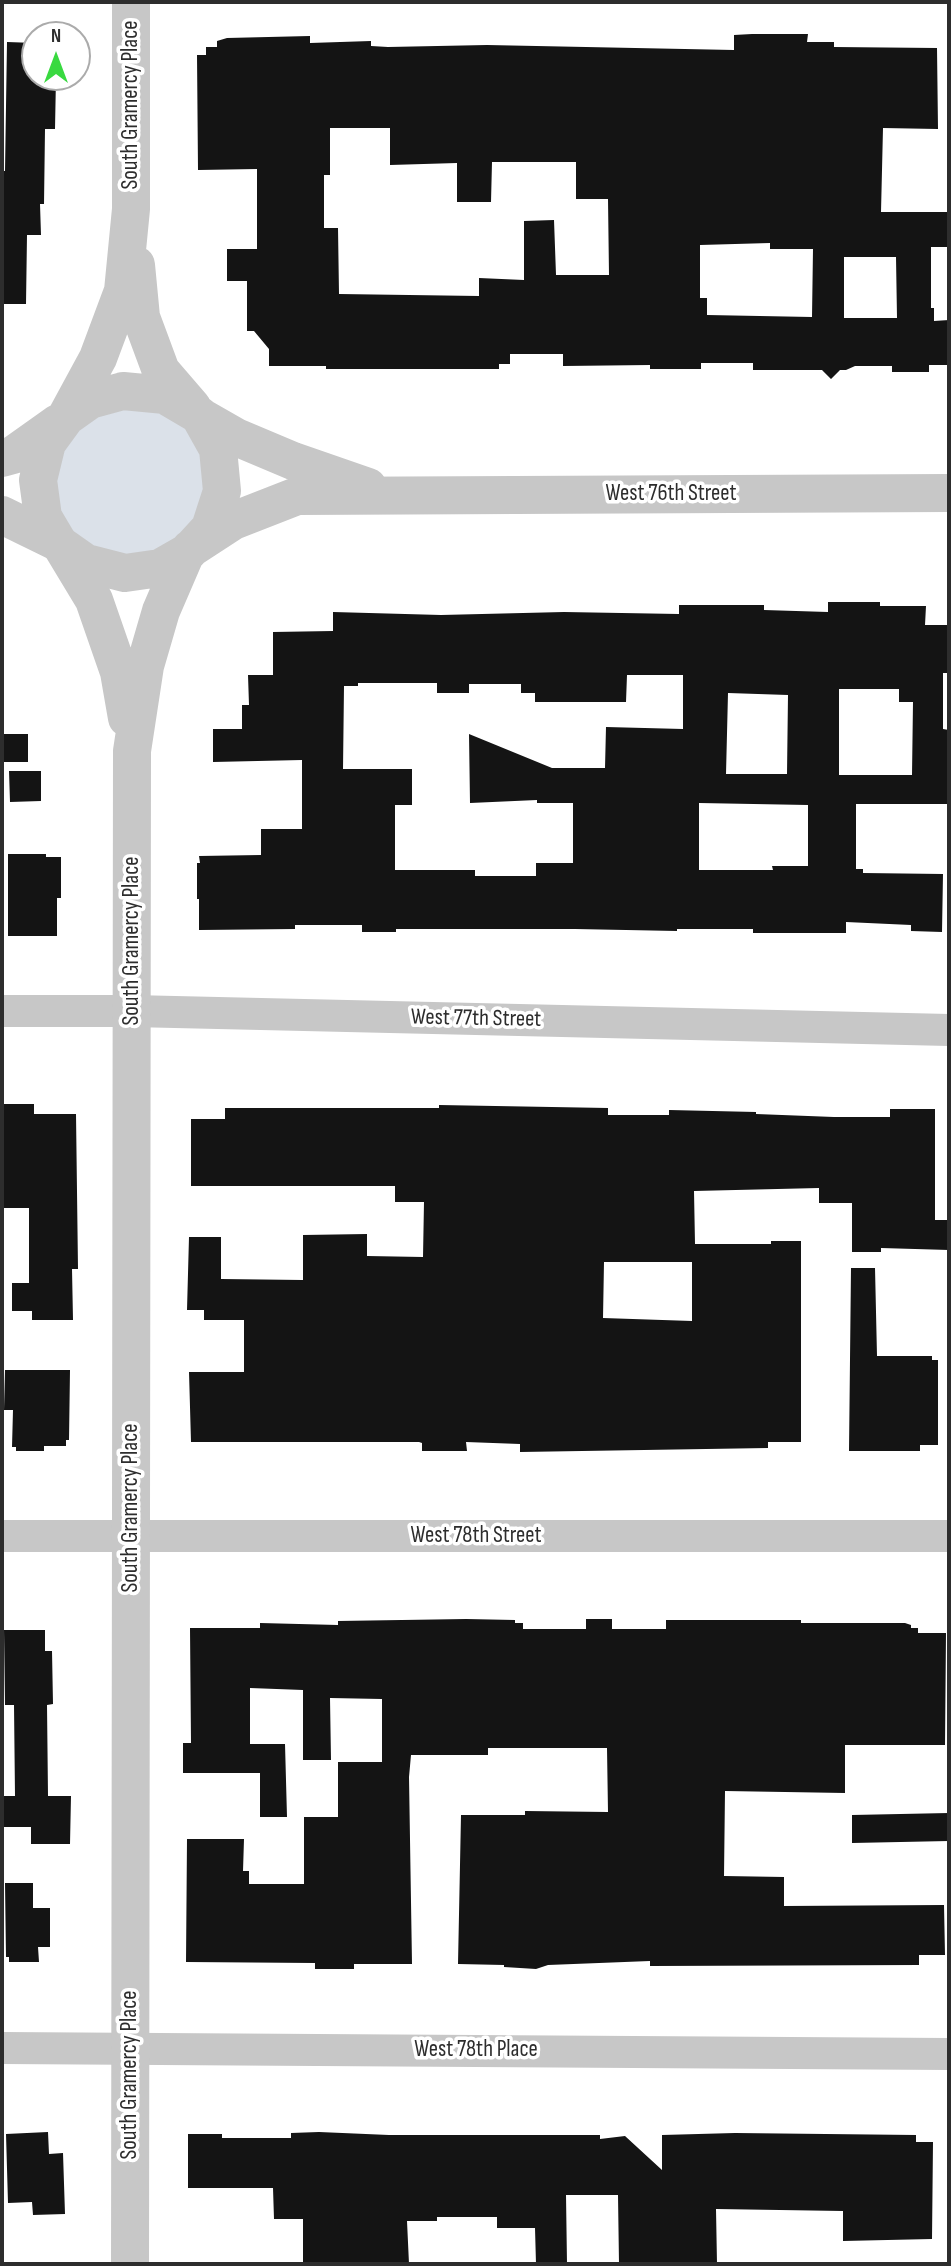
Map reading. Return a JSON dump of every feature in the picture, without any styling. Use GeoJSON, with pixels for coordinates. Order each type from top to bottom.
{"type":"FeatureCollection","features":[{"type":"Feature","properties":{"kind":"street","name":"South Gramercy Place"},"geometry":{"type":"LineString","coordinates":[[131,2],[131,209],[141,317],[161,371],[199,416]]}},
{"type":"Feature","properties":{"kind":"street","name":"South Gramercy Place"},"geometry":{"type":"LineString","coordinates":[[64,418],[98,358],[123,291],[131,209]]}},
{"type":"Feature","properties":{"kind":"street"},"geometry":{"type":"LineString","coordinates":[[2,458],[13,455],[90,400],[123,391],[165,395],[199,416],[218,449],[222,491],[210,528],[188,551],[160,568],[125,573],[86,563],[60,544],[2,515]]}},
{"type":"Feature","properties":{"kind":"street","name":"West 76th Street"},"geometry":{"type":"LineString","coordinates":[[199,416],[236,437],[293,461],[393,495]]}},
{"type":"Feature","properties":{"kind":"street"},"geometry":{"type":"LineString","coordinates":[[60,544],[43,517],[38,480],[47,443],[64,418]]}},
{"type":"Feature","properties":{"kind":"street","name":"West 76th Street"},"geometry":{"type":"LineString","coordinates":[[188,551],[233,522],[298,496],[949,493]]}},
{"type":"Feature","properties":{"kind":"street","name":"South Gramercy Place"},"geometry":{"type":"LineString","coordinates":[[60,544],[94,600],[119,672],[132,751]]}},
{"type":"Feature","properties":{"kind":"street","name":"South Gramercy Place"},"geometry":{"type":"LineString","coordinates":[[130,2264],[132,751],[145,666],[161,611],[188,551]]}},
{"type":"Feature","properties":{"kind":"street","name":"West 77th Street"},"geometry":{"type":"LineString","coordinates":[[2,1011],[132,1011],[949,1030]]}},
{"type":"Feature","properties":{"kind":"street","name":"West 78th Street"},"geometry":{"type":"LineString","coordinates":[[2,1536],[949,1536]]}},
{"type":"Feature","properties":{"kind":"street","name":"West 78th Place"},"geometry":{"type":"LineString","coordinates":[[2,2048],[949,2054]]}},
{"type":"Feature","properties":{"kind":"shaded area"},"geometry":{"type":"Polygon","coordinates":[[[166,404],[214,454],[199,528],[156,562],[93,556],[50,512],[52,454],[93,408],[166,404]]]}},
{"type":"Feature","properties":{"kind":"building"},"geometry":{"type":"Polygon","coordinates":[[[808,34],[807,42],[834,42],[834,47],[937,48],[938,129],[883,128],[881,212],[949,212],[949,247],[931,247],[931,308],[934,308],[934,321],[949,320],[949,365],[929,365],[929,372],[892,372],[892,366],[855,366],[840,370],[831,379],[822,370],[753,370],[753,363],[701,363],[701,369],[650,369],[650,365],[563,366],[563,354],[510,354],[510,364],[499,364],[499,369],[326,369],[326,366],[269,366],[269,349],[254,331],[247,331],[247,281],[227,281],[227,249],[257,249],[257,169],[198,170],[197,55],[206,55],[206,47],[217,47],[217,41],[227,38],[310,36],[310,43],[371,41],[371,46],[388,47],[487,45],[734,50],[734,35],[808,34]],[[330,128],[330,175],[324,175],[324,228],[338,228],[339,294],[479,296],[479,278],[524,280],[524,221],[554,220],[556,275],[609,275],[608,199],[576,199],[576,162],[492,162],[491,202],[457,202],[457,163],[390,165],[390,128],[330,128]],[[770,243],[700,245],[700,298],[707,298],[707,315],[812,317],[813,249],[770,249],[770,243]],[[844,257],[844,318],[897,318],[896,257],[844,257]]]}},
{"type":"Feature","properties":{"kind":"building"},"geometry":{"type":"Polygon","coordinates":[[[7,42],[21,42],[21,91],[56,91],[55,129],[45,129],[44,204],[40,204],[41,235],[27,235],[26,304],[2,304],[2,171],[5,171],[7,42]]]}},
{"type":"Feature","properties":{"kind":"building"},"geometry":{"type":"Polygon","coordinates":[[[828,602],[880,602],[880,606],[926,606],[925,625],[949,625],[949,673],[943,673],[943,729],[949,730],[949,804],[856,804],[856,869],[863,869],[863,873],[943,874],[942,932],[911,931],[911,925],[846,922],[846,933],[753,933],[753,929],[396,929],[396,932],[362,932],[362,925],[199,930],[199,856],[261,855],[261,829],[302,829],[302,760],[213,762],[213,729],[242,729],[242,705],[249,705],[248,675],[273,675],[273,632],[333,631],[333,612],[441,615],[564,612],[679,614],[679,605],[764,605],[764,610],[828,612],[828,602]],[[627,675],[626,702],[535,702],[535,693],[521,693],[521,684],[469,684],[469,693],[437,693],[437,683],[358,683],[358,686],[344,686],[343,769],[412,769],[412,805],[395,805],[395,870],[475,870],[475,876],[536,876],[536,863],[573,863],[573,803],[537,803],[537,800],[470,803],[469,734],[552,768],[605,768],[606,727],[683,729],[683,675],[627,675]],[[839,689],[839,775],[912,775],[913,702],[899,702],[899,689],[839,689]],[[728,693],[726,774],[787,774],[788,695],[728,693]],[[699,803],[699,870],[773,870],[772,866],[808,866],[808,805],[699,803]]]}},
{"type":"Feature","properties":{"kind":"building"},"geometry":{"type":"Polygon","coordinates":[[[2,734],[28,734],[28,762],[2,762],[2,734]]]}},
{"type":"Feature","properties":{"kind":"building"},"geometry":{"type":"Polygon","coordinates":[[[9,771],[41,771],[41,801],[10,802],[9,771]]]}},
{"type":"Feature","properties":{"kind":"building"},"geometry":{"type":"Polygon","coordinates":[[[8,854],[46,854],[46,857],[61,857],[57,936],[8,936],[8,854]]]}},
{"type":"Feature","properties":{"kind":"building"},"geometry":{"type":"Polygon","coordinates":[[[4,1104],[34,1104],[34,1114],[76,1114],[78,1269],[72,1269],[73,1320],[32,1320],[32,1311],[12,1311],[12,1283],[29,1283],[29,1208],[4,1208],[4,1104]]]}},
{"type":"Feature","properties":{"kind":"building"},"geometry":{"type":"Polygon","coordinates":[[[439,1105],[608,1108],[608,1115],[669,1115],[669,1110],[834,1117],[890,1117],[890,1109],[935,1109],[935,1220],[949,1220],[949,1250],[881,1248],[881,1252],[852,1252],[852,1203],[819,1203],[819,1188],[694,1191],[695,1244],[771,1244],[771,1241],[801,1241],[801,1442],[768,1442],[768,1448],[520,1452],[520,1444],[466,1442],[467,1451],[422,1451],[422,1443],[419,1442],[191,1442],[189,1372],[244,1372],[244,1320],[204,1320],[204,1310],[187,1310],[189,1237],[221,1237],[221,1279],[303,1280],[303,1235],[367,1234],[367,1256],[423,1257],[424,1202],[395,1202],[395,1186],[191,1186],[191,1119],[225,1119],[225,1108],[439,1108],[439,1105]],[[604,1262],[603,1318],[692,1321],[692,1262],[604,1262]]]}},
{"type":"Feature","properties":{"kind":"building"},"geometry":{"type":"Polygon","coordinates":[[[851,1268],[875,1268],[877,1356],[932,1356],[932,1360],[938,1360],[938,1445],[920,1445],[920,1451],[849,1451],[851,1268]]]}},
{"type":"Feature","properties":{"kind":"building"},"geometry":{"type":"Polygon","coordinates":[[[5,1370],[70,1370],[69,1440],[66,1440],[66,1446],[44,1446],[44,1451],[16,1451],[16,1447],[12,1447],[13,1410],[4,1410],[5,1370]]]}},
{"type":"Feature","properties":{"kind":"building"},"geometry":{"type":"Polygon","coordinates":[[[586,1619],[612,1619],[612,1629],[666,1629],[666,1620],[905,1623],[911,1625],[911,1628],[918,1628],[918,1633],[946,1633],[945,1745],[845,1745],[845,1793],[725,1791],[724,1876],[784,1877],[784,1906],[944,1905],[945,1955],[919,1955],[919,1965],[650,1966],[650,1961],[548,1965],[536,1969],[458,1964],[461,1815],[525,1815],[525,1811],[608,1812],[607,1748],[488,1748],[488,1755],[411,1755],[409,1777],[412,1964],[354,1964],[354,1969],[315,1969],[315,1963],[186,1962],[187,1839],[244,1839],[243,1871],[249,1871],[249,1884],[304,1884],[304,1817],[338,1817],[338,1762],[382,1762],[382,1699],[330,1698],[331,1760],[303,1760],[303,1690],[250,1688],[250,1744],[285,1744],[287,1817],[260,1817],[260,1773],[183,1773],[183,1743],[191,1743],[190,1628],[260,1628],[260,1623],[338,1625],[338,1621],[515,1620],[515,1623],[523,1623],[523,1629],[586,1629],[586,1619]]]}},
{"type":"Feature","properties":{"kind":"building"},"geometry":{"type":"Polygon","coordinates":[[[4,1630],[45,1630],[45,1651],[52,1651],[53,1704],[47,1705],[48,1796],[71,1796],[70,1844],[31,1844],[31,1827],[4,1827],[4,1796],[15,1796],[14,1705],[5,1705],[4,1630]]]}},
{"type":"Feature","properties":{"kind":"building"},"geometry":{"type":"Polygon","coordinates":[[[949,1813],[949,1841],[852,1843],[852,1815],[949,1813]]]}},
{"type":"Feature","properties":{"kind":"building"},"geometry":{"type":"Polygon","coordinates":[[[5,1883],[33,1883],[33,1908],[50,1908],[50,1947],[38,1947],[39,1962],[9,1962],[9,1957],[6,1957],[5,1883]]]}},
{"type":"Feature","properties":{"kind":"building"},"geometry":{"type":"Polygon","coordinates":[[[48,2132],[49,2154],[63,2153],[65,2214],[33,2215],[32,2202],[8,2203],[6,2134],[48,2132]]]}},
{"type":"Feature","properties":{"kind":"building"},"geometry":{"type":"Polygon","coordinates":[[[291,2133],[389,2135],[600,2135],[600,2139],[625,2136],[662,2170],[662,2135],[916,2135],[916,2142],[933,2142],[932,2239],[843,2241],[843,2211],[716,2209],[717,2264],[619,2264],[618,2195],[566,2195],[567,2264],[536,2264],[535,2228],[497,2228],[497,2217],[437,2217],[437,2221],[407,2221],[409,2264],[303,2264],[303,2219],[274,2219],[273,2188],[188,2188],[188,2134],[222,2134],[222,2138],[291,2138],[291,2133]]]}}]}
